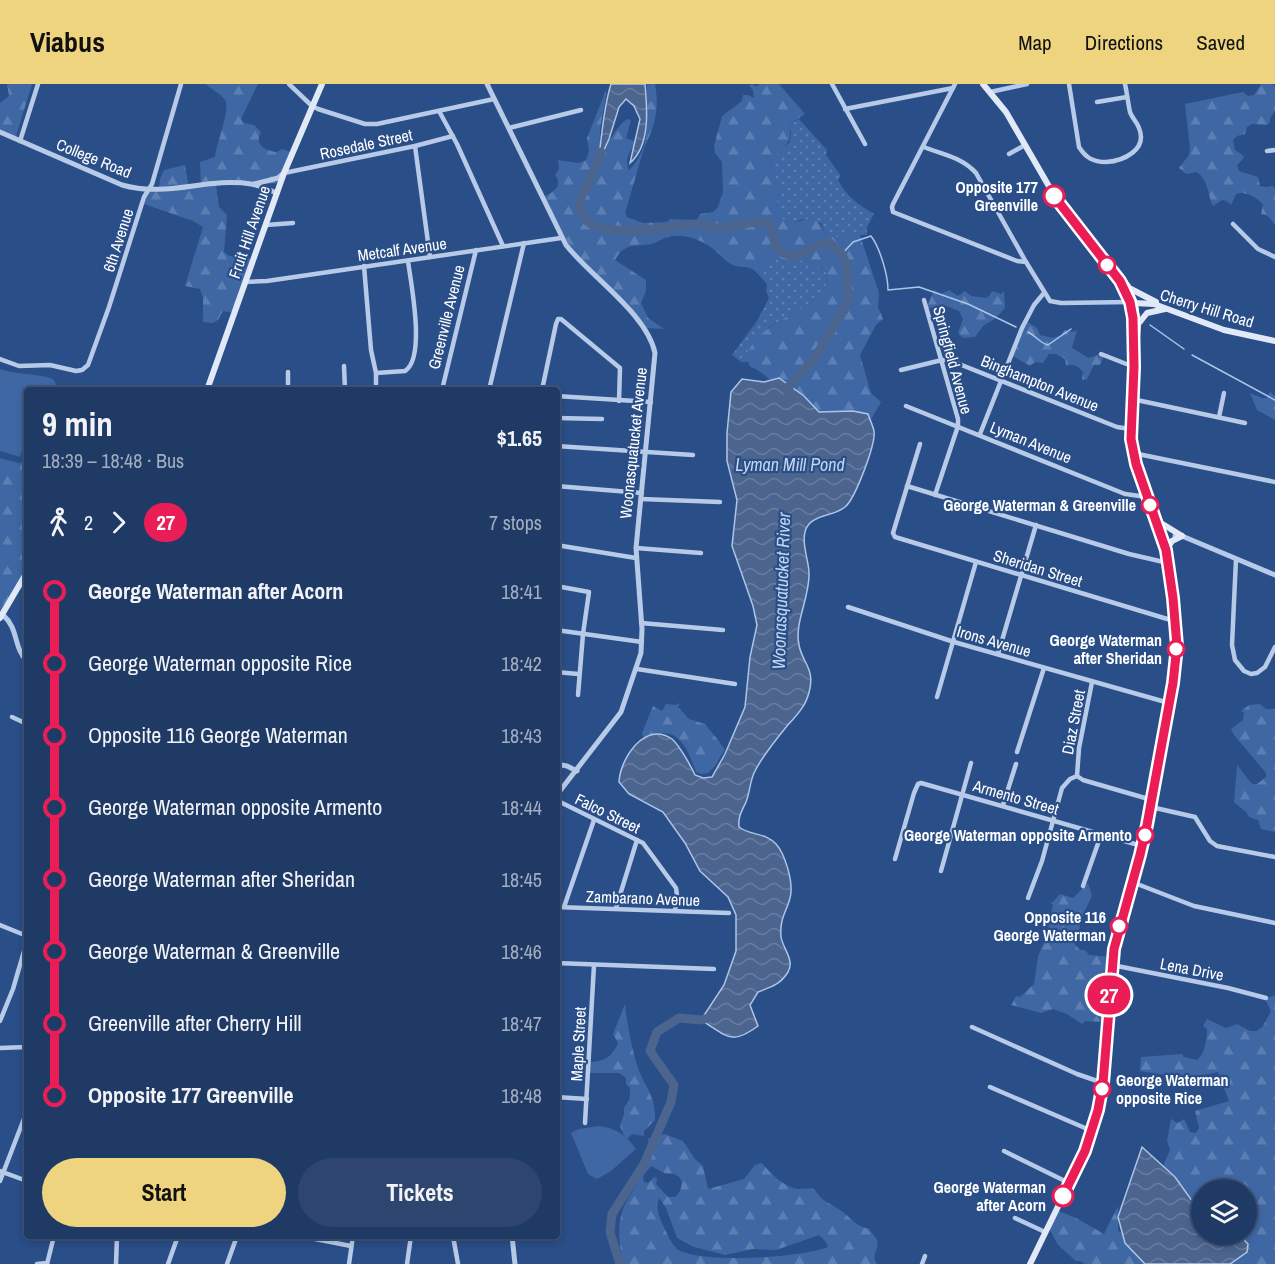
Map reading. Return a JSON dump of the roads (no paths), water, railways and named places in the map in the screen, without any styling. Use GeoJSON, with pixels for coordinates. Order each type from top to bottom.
{"type":"FeatureCollection","features":[{"type":"Feature","properties":{"kind":"main road","name":"Fruit Hill Avenue"},"geometry":{"type":"LineString","coordinates":[[208,387],[284,173],[322,84]]}},
{"type":"Feature","properties":{"kind":"main road"},"geometry":{"type":"LineString","coordinates":[[983,84],[1006,112],[1054,195],[1120,281],[1133,303],[1134,367]]}},
{"type":"Feature","properties":{"kind":"main road"},"geometry":{"type":"LineString","coordinates":[[1089,241],[1128,286],[1138,294],[1183,316]]}},
{"type":"Feature","properties":{"kind":"main road"},"geometry":{"type":"LineString","coordinates":[[1029,1264],[1085,1151],[1092,1131],[1103,1083],[1112,965],[1119,928],[1142,846],[1176,662],[1166,550],[1133,453],[1130,429],[1138,326],[1128,286]]}},
{"type":"Feature","properties":{"kind":"main road","name":"Cherry Hill Road"},"geometry":{"type":"LineString","coordinates":[[1133,303],[1154,304],[1224,330],[1275,341]]}},
{"type":"Feature","properties":{"kind":"main road"},"geometry":{"type":"LineString","coordinates":[[1138,326],[1147,312],[1165,309]]}},
{"type":"Feature","properties":{"kind":"main road"},"geometry":{"type":"LineString","coordinates":[[1156,520],[1179,536]]}},
{"type":"Feature","properties":{"kind":"main road"},"geometry":{"type":"LineString","coordinates":[[1162,538],[1179,536]]}},
{"type":"Feature","properties":{"kind":"main road"},"geometry":{"type":"LineString","coordinates":[[1166,550],[1179,536]]}},
{"type":"Feature","properties":{"kind":"main road"},"geometry":{"type":"LineString","coordinates":[[1,617],[24,577]]}},
{"type":"Feature","properties":{"kind":"street"},"geometry":{"type":"LineString","coordinates":[[20,141],[38,84]]}},
{"type":"Feature","properties":{"kind":"street","name":"6th Avenue"},"geometry":{"type":"LineString","coordinates":[[0,359],[24,366],[50,365],[76,371],[85,368],[93,355],[152,184],[182,84]]}},
{"type":"Feature","properties":{"kind":"street"},"geometry":{"type":"LineString","coordinates":[[289,84],[312,106],[365,124],[494,99]]}},
{"type":"Feature","properties":{"kind":"street","name":"Woonasquatucket Avenue"},"geometry":{"type":"LineString","coordinates":[[487,84],[561,238],[579,261],[642,324],[650,338],[656,360],[636,548],[641,653],[621,712],[560,793]]}},
{"type":"Feature","properties":{"kind":"street"},"geometry":{"type":"LineString","coordinates":[[832,84],[865,144]]}},
{"type":"Feature","properties":{"kind":"street"},"geometry":{"type":"LineString","coordinates":[[990,92],[1027,84]]}},
{"type":"Feature","properties":{"kind":"street"},"geometry":{"type":"LineString","coordinates":[[1069,84],[1078,144],[1085,156],[1097,162],[1120,160],[1129,156],[1138,146],[1140,131],[1131,114],[1125,84]]}},
{"type":"Feature","properties":{"kind":"street"},"geometry":{"type":"LineString","coordinates":[[845,109],[954,86]]}},
{"type":"Feature","properties":{"kind":"street"},"geometry":{"type":"LineString","coordinates":[[954,86],[892,210],[897,214],[1017,261],[1026,262]]}},
{"type":"Feature","properties":{"kind":"street"},"geometry":{"type":"LineString","coordinates":[[1097,102],[1127,97]]}},
{"type":"Feature","properties":{"kind":"street"},"geometry":{"type":"LineString","coordinates":[[509,128],[581,110]]}},
{"type":"Feature","properties":{"kind":"street"},"geometry":{"type":"LineString","coordinates":[[439,111],[453,136],[503,246]]}},
{"type":"Feature","properties":{"kind":"street","name":"College Road"},"geometry":{"type":"LineString","coordinates":[[0,132],[122,185],[148,191],[238,183],[254,184],[278,178],[284,173]]}},
{"type":"Feature","properties":{"kind":"street","name":"Rosedale Street"},"geometry":{"type":"LineString","coordinates":[[284,173],[453,136]]}},
{"type":"Feature","properties":{"kind":"street"},"geometry":{"type":"LineString","coordinates":[[1009,154],[1025,145]]}},
{"type":"Feature","properties":{"kind":"street"},"geometry":{"type":"LineString","coordinates":[[415,146],[430,257]]}},
{"type":"Feature","properties":{"kind":"street"},"geometry":{"type":"LineString","coordinates":[[924,147],[969,165],[1050,301],[1133,303]]}},
{"type":"Feature","properties":{"kind":"street"},"geometry":{"type":"LineString","coordinates":[[1267,151],[1275,150]]}},
{"type":"Feature","properties":{"kind":"street","name":"College Road"},"geometry":{"type":"LineString","coordinates":[[254,184],[277,193]]}},
{"type":"Feature","properties":{"kind":"street"},"geometry":{"type":"LineString","coordinates":[[266,225],[293,223]]}},
{"type":"Feature","properties":{"kind":"street"},"geometry":{"type":"LineString","coordinates":[[1233,224],[1258,249],[1275,257]]}},
{"type":"Feature","properties":{"kind":"street","name":"Metcalf Avenue"},"geometry":{"type":"LineString","coordinates":[[245,282],[267,281],[561,238]]}},
{"type":"Feature","properties":{"kind":"street"},"geometry":{"type":"LineString","coordinates":[[490,387],[524,252],[524,243]]}},
{"type":"Feature","properties":{"kind":"street","name":"Greenville Avenue"},"geometry":{"type":"LineString","coordinates":[[443,387],[476,250]]}},
{"type":"Feature","properties":{"kind":"street"},"geometry":{"type":"LineString","coordinates":[[376,373],[405,371],[411,368],[416,356],[416,327],[408,261]]}},
{"type":"Feature","properties":{"kind":"street"},"geometry":{"type":"LineString","coordinates":[[364,266],[376,387]]}},
{"type":"Feature","properties":{"kind":"street"},"geometry":{"type":"LineString","coordinates":[[980,434],[1022,328],[1034,305],[1044,293]]}},
{"type":"Feature","properties":{"kind":"street","name":"Springfield Avenue"},"geometry":{"type":"LineString","coordinates":[[924,300],[958,419],[958,426],[935,495]]}},
{"type":"Feature","properties":{"kind":"street"},"geometry":{"type":"LineString","coordinates":[[543,387],[556,324],[558,319],[561,319],[620,368],[619,400]]}},
{"type":"Feature","properties":{"kind":"street"},"geometry":{"type":"LineString","coordinates":[[1101,354],[1134,367]]}},
{"type":"Feature","properties":{"kind":"street"},"geometry":{"type":"LineString","coordinates":[[901,370],[942,360]]}},
{"type":"Feature","properties":{"kind":"street","name":"Binghampton Avenue"},"geometry":{"type":"LineString","coordinates":[[942,360],[949,360],[1002,380],[1117,427],[1130,429]]}},
{"type":"Feature","properties":{"kind":"street"},"geometry":{"type":"LineString","coordinates":[[344,366],[345,387]]}},
{"type":"Feature","properties":{"kind":"street"},"geometry":{"type":"LineString","coordinates":[[288,372],[288,387]]}},
{"type":"Feature","properties":{"kind":"street"},"geometry":{"type":"LineString","coordinates":[[1219,417],[1224,393]]}},
{"type":"Feature","properties":{"kind":"street"},"geometry":{"type":"LineString","coordinates":[[560,396],[651,402]]}},
{"type":"Feature","properties":{"kind":"street"},"geometry":{"type":"LineString","coordinates":[[1132,399],[1245,423]]}},
{"type":"Feature","properties":{"kind":"street","name":"Lyman Avenue"},"geometry":{"type":"LineString","coordinates":[[906,406],[1125,494],[1147,497]]}},
{"type":"Feature","properties":{"kind":"street"},"geometry":{"type":"LineString","coordinates":[[560,417],[602,419]]}},
{"type":"Feature","properties":{"kind":"street"},"geometry":{"type":"LineString","coordinates":[[920,444],[907,486],[1129,554],[1168,563]]}},
{"type":"Feature","properties":{"kind":"street"},"geometry":{"type":"LineString","coordinates":[[560,446],[693,454]]}},
{"type":"Feature","properties":{"kind":"street"},"geometry":{"type":"LineString","coordinates":[[1133,453],[1275,482]]}},
{"type":"Feature","properties":{"kind":"street"},"geometry":{"type":"LineString","coordinates":[[560,486],[720,502]]}},
{"type":"Feature","properties":{"kind":"street","name":"Sheridan Street"},"geometry":{"type":"LineString","coordinates":[[907,486],[893,533],[895,537],[1174,621]]}},
{"type":"Feature","properties":{"kind":"street"},"geometry":{"type":"LineString","coordinates":[[998,654],[1036,525]]}},
{"type":"Feature","properties":{"kind":"street"},"geometry":{"type":"LineString","coordinates":[[1179,536],[1275,575]]}},
{"type":"Feature","properties":{"kind":"street"},"geometry":{"type":"LineString","coordinates":[[560,546],[636,558]]}},
{"type":"Feature","properties":{"kind":"street"},"geometry":{"type":"LineString","coordinates":[[636,548],[701,553]]}},
{"type":"Feature","properties":{"kind":"street"},"geometry":{"type":"LineString","coordinates":[[1236,559],[1232,645],[1235,660],[1244,671],[1251,674],[1257,673],[1268,663],[1275,647]]}},
{"type":"Feature","properties":{"kind":"street"},"geometry":{"type":"LineString","coordinates":[[937,697],[976,562]]}},
{"type":"Feature","properties":{"kind":"street"},"geometry":{"type":"LineString","coordinates":[[560,587],[589,592],[578,674],[578,695]]}},
{"type":"Feature","properties":{"kind":"street","name":"Irons Avenue"},"geometry":{"type":"LineString","coordinates":[[848,607],[954,642],[1169,703]]}},
{"type":"Feature","properties":{"kind":"street"},"geometry":{"type":"LineString","coordinates":[[1,617],[11,622],[24,657]]}},
{"type":"Feature","properties":{"kind":"street"},"geometry":{"type":"LineString","coordinates":[[641,623],[723,630]]}},
{"type":"Feature","properties":{"kind":"street"},"geometry":{"type":"LineString","coordinates":[[560,631],[642,642]]}},
{"type":"Feature","properties":{"kind":"street"},"geometry":{"type":"LineString","coordinates":[[1017,752],[1044,668]]}},
{"type":"Feature","properties":{"kind":"street"},"geometry":{"type":"LineString","coordinates":[[637,669],[735,684]]}},
{"type":"Feature","properties":{"kind":"street"},"geometry":{"type":"LineString","coordinates":[[560,672],[578,674]]}},
{"type":"Feature","properties":{"kind":"street","name":"Diaz Street"},"geometry":{"type":"LineString","coordinates":[[1028,898],[1042,861],[1064,784],[1077,776],[1079,748],[1092,682]]}},
{"type":"Feature","properties":{"kind":"street"},"geometry":{"type":"LineString","coordinates":[[12,717],[24,723]]}},
{"type":"Feature","properties":{"kind":"street"},"geometry":{"type":"LineString","coordinates":[[941,871],[971,763]]}},
{"type":"Feature","properties":{"kind":"street"},"geometry":{"type":"LineString","coordinates":[[1003,805],[1016,764]]}},
{"type":"Feature","properties":{"kind":"street"},"geometry":{"type":"LineString","coordinates":[[560,765],[577,771]]}},
{"type":"Feature","properties":{"kind":"street"},"geometry":{"type":"LineString","coordinates":[[1077,776],[1083,780],[1195,817],[1212,844],[1275,857]]}},
{"type":"Feature","properties":{"kind":"street","name":"Armento Street"},"geometry":{"type":"LineString","coordinates":[[895,859],[918,784],[921,783],[1142,846]]}},
{"type":"Feature","properties":{"kind":"street","name":"Falco Street"},"geometry":{"type":"LineString","coordinates":[[560,800],[594,820],[638,840],[647,848],[676,888],[675,911]]}},
{"type":"Feature","properties":{"kind":"street"},"geometry":{"type":"LineString","coordinates":[[564,907],[594,820]]}},
{"type":"Feature","properties":{"kind":"street"},"geometry":{"type":"LineString","coordinates":[[1083,886],[1101,835]]}},
{"type":"Feature","properties":{"kind":"street"},"geometry":{"type":"LineString","coordinates":[[616,908],[638,840]]}},
{"type":"Feature","properties":{"kind":"street"},"geometry":{"type":"LineString","coordinates":[[1132,882],[1194,906],[1275,923]]}},
{"type":"Feature","properties":{"kind":"street","name":"Zambarano Avenue"},"geometry":{"type":"LineString","coordinates":[[560,907],[729,913]]}},
{"type":"Feature","properties":{"kind":"street"},"geometry":{"type":"LineString","coordinates":[[0,925],[24,935]]}},
{"type":"Feature","properties":{"kind":"street"},"geometry":{"type":"LineString","coordinates":[[0,1021],[13,989],[24,951]]}},
{"type":"Feature","properties":{"kind":"street"},"geometry":{"type":"LineString","coordinates":[[560,963],[714,969]]}},
{"type":"Feature","properties":{"kind":"street","name":"Maple Street"},"geometry":{"type":"LineString","coordinates":[[585,1123],[594,965]]}},
{"type":"Feature","properties":{"kind":"street","name":"Lena Drive"},"geometry":{"type":"LineString","coordinates":[[1112,965],[1228,988],[1266,998]]}},
{"type":"Feature","properties":{"kind":"street"},"geometry":{"type":"LineString","coordinates":[[972,1027],[1077,1074],[1103,1083]]}},
{"type":"Feature","properties":{"kind":"street"},"geometry":{"type":"LineString","coordinates":[[0,1048],[24,1047]]}},
{"type":"Feature","properties":{"kind":"street"},"geometry":{"type":"LineString","coordinates":[[990,1087],[1092,1131]]}},
{"type":"Feature","properties":{"kind":"street"},"geometry":{"type":"LineString","coordinates":[[560,1097],[587,1099]]}},
{"type":"Feature","properties":{"kind":"street"},"geometry":{"type":"LineString","coordinates":[[0,1181],[24,1118]]}},
{"type":"Feature","properties":{"kind":"street"},"geometry":{"type":"LineString","coordinates":[[1004,1150],[1069,1184]]}},
{"type":"Feature","properties":{"kind":"street"},"geometry":{"type":"LineString","coordinates":[[2,1172],[24,1180]]}},
{"type":"Feature","properties":{"kind":"street"},"geometry":{"type":"LineString","coordinates":[[1015,1218],[1045,1232]]}},
{"type":"Feature","properties":{"kind":"street"},"geometry":{"type":"LineString","coordinates":[[37,1264],[47,1263],[53,1239]]}},
{"type":"Feature","properties":{"kind":"street"},"geometry":{"type":"LineString","coordinates":[[116,1264],[117,1239]]}},
{"type":"Feature","properties":{"kind":"street"},"geometry":{"type":"LineString","coordinates":[[168,1264],[177,1239]]}},
{"type":"Feature","properties":{"kind":"street"},"geometry":{"type":"LineString","coordinates":[[227,1264],[236,1239]]}},
{"type":"Feature","properties":{"kind":"street"},"geometry":{"type":"LineString","coordinates":[[315,1239],[351,1246]]}},
{"type":"Feature","properties":{"kind":"street"},"geometry":{"type":"LineString","coordinates":[[349,1264],[352,1239]]}},
{"type":"Feature","properties":{"kind":"street"},"geometry":{"type":"LineString","coordinates":[[407,1264],[411,1239]]}},
{"type":"Feature","properties":{"kind":"street"},"geometry":{"type":"LineString","coordinates":[[454,1239],[458,1264]]}},
{"type":"Feature","properties":{"kind":"street"},"geometry":{"type":"LineString","coordinates":[[512,1239],[515,1264]]}},
{"type":"Feature","properties":{"kind":"street"},"geometry":{"type":"LineString","coordinates":[[922,1264],[926,1256]]}},
{"type":"Feature","properties":{"kind":"water"},"geometry":{"type":"Polygon","coordinates":[[[611,84],[645,84],[647,115],[645,136],[637,155],[630,163],[640,119],[634,106],[626,99],[619,107],[609,139],[598,163],[604,113],[611,84]]]}},
{"type":"Feature","properties":{"kind":"water","name":"Lyman Mill Pond"},"geometry":{"type":"Polygon","coordinates":[[[779,378],[804,396],[819,412],[853,411],[868,414],[874,429],[874,438],[864,471],[849,502],[841,510],[813,521],[804,535],[809,582],[798,637],[800,651],[809,670],[810,688],[802,709],[761,760],[755,771],[739,823],[739,827],[744,830],[772,840],[785,860],[791,892],[783,917],[781,937],[790,968],[778,983],[758,992],[750,1005],[758,1026],[735,1037],[723,1034],[701,1020],[724,985],[736,951],[736,915],[728,897],[700,871],[685,843],[663,812],[629,794],[619,782],[620,773],[629,753],[644,738],[652,734],[662,734],[672,739],[695,775],[703,778],[712,777],[725,754],[745,707],[750,657],[757,625],[753,606],[732,546],[737,500],[727,461],[731,392],[742,379],[764,382],[779,378]]]}},
{"type":"Feature","properties":{"kind":"water"},"geometry":{"type":"Polygon","coordinates":[[[1142,1147],[1175,1177],[1191,1199],[1191,1245],[1248,1245],[1247,1252],[1230,1264],[1145,1264],[1125,1243],[1118,1217],[1142,1147]]]}},
{"type":"Feature","properties":{"kind":"waterway","name":"Woonasquatucket River"},"geometry":{"type":"LineString","coordinates":[[601,152],[580,202],[583,216],[593,225],[628,231],[696,224],[723,228],[762,222],[768,223],[773,232],[775,246],[783,253],[795,257],[829,242],[842,254],[847,267],[848,301],[815,358],[789,386],[789,397]]}},
{"type":"Feature","properties":{"kind":"waterway"},"geometry":{"type":"LineString","coordinates":[[842,254],[853,242],[871,236],[883,262],[888,290],[919,287],[968,304],[1016,327]]}},
{"type":"Feature","properties":{"kind":"waterway"},"geometry":{"type":"LineString","coordinates":[[1150,325],[1184,349]]}},
{"type":"Feature","properties":{"kind":"waterway"},"geometry":{"type":"LineString","coordinates":[[1028,332],[1048,345],[1071,329]]}},
{"type":"Feature","properties":{"kind":"waterway"},"geometry":{"type":"LineString","coordinates":[[1192,355],[1275,400]]}},
{"type":"Feature","properties":{"kind":"waterway","name":"Woonasquatucket River"},"geometry":{"type":"LineString","coordinates":[[620,1264],[610,1232],[612,1214],[644,1164],[671,1102],[674,1085],[650,1051],[657,1032],[679,1018],[701,1020],[713,1017]]}},
{"type":"Feature","properties":{"kind":"place","name":"Opposite 177 Greenville"},"geometry":{"type":"Point","coordinates":[1054,196]}},
{"type":"Feature","properties":{"kind":"place","name":"George Waterman & Greenville"},"geometry":{"type":"Point","coordinates":[1150,505]}},
{"type":"Feature","properties":{"kind":"place","name":"George Waterman after Sheridan"},"geometry":{"type":"Point","coordinates":[1176,649]}},
{"type":"Feature","properties":{"kind":"place","name":"George Waterman opposite Armento"},"geometry":{"type":"Point","coordinates":[1145,835]}},
{"type":"Feature","properties":{"kind":"place","name":"Opposite 116 George Waterman"},"geometry":{"type":"Point","coordinates":[1119,926]}},
{"type":"Feature","properties":{"kind":"place","name":"George Waterman opposite Rice"},"geometry":{"type":"Point","coordinates":[1102,1089]}},
{"type":"Feature","properties":{"kind":"place","name":"George Waterman after Acorn"},"geometry":{"type":"Point","coordinates":[1063,1196]}}]}
